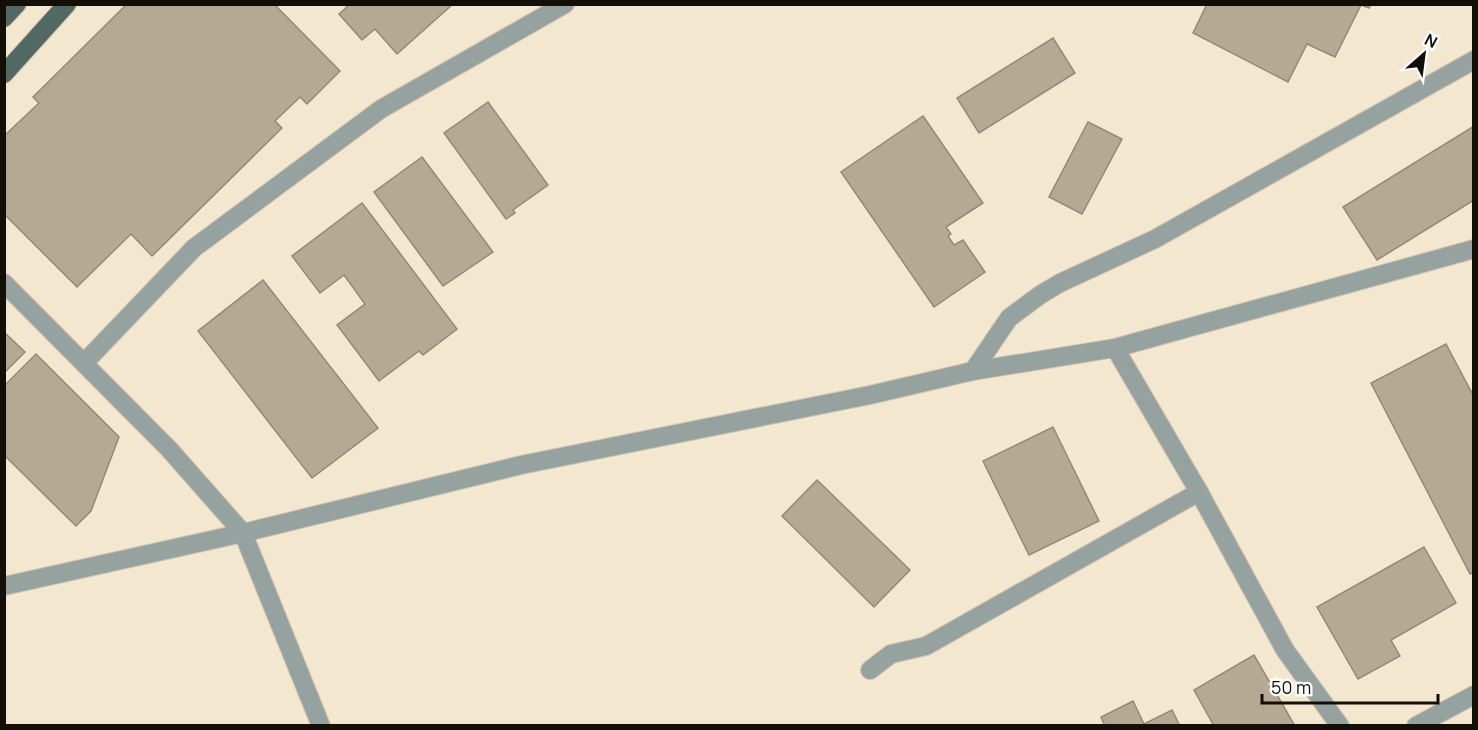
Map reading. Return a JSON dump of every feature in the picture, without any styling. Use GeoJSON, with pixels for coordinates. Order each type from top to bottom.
{"type":"FeatureCollection","features":[{"type":"Feature","properties":{"kind":"main road"},"geometry":{"type":"LineString","coordinates":[[4,18],[17,4]]}},
{"type":"Feature","properties":{"kind":"main road"},"geometry":{"type":"LineString","coordinates":[[4,74],[67,4]]}},
{"type":"Feature","properties":{"kind":"street"},"geometry":{"type":"LineString","coordinates":[[84,363],[194,248],[381,110],[565,4]]}},
{"type":"Feature","properties":{"kind":"street"},"geometry":{"type":"LineString","coordinates":[[973,371],[1009,318],[1040,295],[1060,283],[1155,239],[1473,60]]}},
{"type":"Feature","properties":{"kind":"street"},"geometry":{"type":"LineString","coordinates":[[4,586],[243,532],[521,465],[870,395],[973,371],[1115,348],[1473,249]]}},
{"type":"Feature","properties":{"kind":"street"},"geometry":{"type":"LineString","coordinates":[[4,283],[169,449],[243,532],[321,726]]}},
{"type":"Feature","properties":{"kind":"street"},"geometry":{"type":"LineString","coordinates":[[1115,348],[1199,492],[1285,650],[1340,726]]}},
{"type":"Feature","properties":{"kind":"street"},"geometry":{"type":"LineString","coordinates":[[870,670],[891,654],[926,646],[1199,492]]}},
{"type":"Feature","properties":{"kind":"street"},"geometry":{"type":"LineString","coordinates":[[1416,726],[1473,695]]}},
{"type":"Feature","properties":{"kind":"building"},"geometry":{"type":"Polygon","coordinates":[[[127,4],[274,4],[340,71],[307,104],[300,97],[275,121],[282,128],[152,256],[131,234],[77,287],[4,214],[4,136],[39,103],[33,97],[127,4]]]}},
{"type":"Feature","properties":{"kind":"building"},"geometry":{"type":"Polygon","coordinates":[[[350,4],[453,4],[397,54],[375,29],[362,40],[339,14],[350,4]]]}},
{"type":"Feature","properties":{"kind":"building"},"geometry":{"type":"Polygon","coordinates":[[[1207,4],[1371,4],[1369,8],[1361,5],[1335,57],[1307,44],[1288,82],[1193,33],[1207,4]]]}},
{"type":"Feature","properties":{"kind":"building"},"geometry":{"type":"Polygon","coordinates":[[[1053,38],[1075,73],[979,133],[957,98],[1053,38]]]}},
{"type":"Feature","properties":{"kind":"building"},"geometry":{"type":"Polygon","coordinates":[[[488,102],[548,185],[513,210],[515,213],[506,219],[444,133],[488,102]]]}},
{"type":"Feature","properties":{"kind":"building"},"geometry":{"type":"Polygon","coordinates":[[[923,116],[983,203],[946,227],[951,234],[948,236],[954,245],[963,240],[985,272],[934,307],[841,172],[923,116]]]}},
{"type":"Feature","properties":{"kind":"building"},"geometry":{"type":"Polygon","coordinates":[[[1088,122],[1122,139],[1082,214],[1049,197],[1088,122]]]}},
{"type":"Feature","properties":{"kind":"building"},"geometry":{"type":"Polygon","coordinates":[[[1474,126],[1474,200],[1377,260],[1343,207],[1474,126]]]}},
{"type":"Feature","properties":{"kind":"building"},"geometry":{"type":"Polygon","coordinates":[[[422,157],[493,252],[443,286],[374,192],[422,157]]]}},
{"type":"Feature","properties":{"kind":"building"},"geometry":{"type":"Polygon","coordinates":[[[362,203],[457,329],[423,355],[419,351],[379,381],[337,325],[365,304],[344,275],[320,293],[292,256],[362,203]]]}},
{"type":"Feature","properties":{"kind":"building"},"geometry":{"type":"Polygon","coordinates":[[[263,280],[378,428],[312,478],[198,331],[263,280]]]}},
{"type":"Feature","properties":{"kind":"building"},"geometry":{"type":"Polygon","coordinates":[[[4,332],[25,352],[4,373],[4,332]]]}},
{"type":"Feature","properties":{"kind":"building"},"geometry":{"type":"Polygon","coordinates":[[[1446,344],[1474,397],[1474,572],[1470,574],[1371,383],[1446,344]]]}},
{"type":"Feature","properties":{"kind":"building"},"geometry":{"type":"Polygon","coordinates":[[[36,354],[119,437],[91,511],[76,526],[4,455],[4,386],[36,354]]]}},
{"type":"Feature","properties":{"kind":"building"},"geometry":{"type":"Polygon","coordinates":[[[1053,427],[1099,521],[1029,555],[983,461],[1053,427]]]}},
{"type":"Feature","properties":{"kind":"building"},"geometry":{"type":"Polygon","coordinates":[[[817,480],[910,570],[874,607],[782,516],[817,480]]]}},
{"type":"Feature","properties":{"kind":"building"},"geometry":{"type":"Polygon","coordinates":[[[1424,547],[1456,603],[1391,640],[1400,656],[1358,679],[1317,607],[1424,547]]]}},
{"type":"Feature","properties":{"kind":"building"},"geometry":{"type":"Polygon","coordinates":[[[1254,655],[1295,726],[1214,726],[1194,690],[1254,655]]]}},
{"type":"Feature","properties":{"kind":"building"},"geometry":{"type":"Polygon","coordinates":[[[1133,701],[1144,724],[1172,710],[1180,726],[1105,726],[1101,717],[1133,701]]]}}]}
